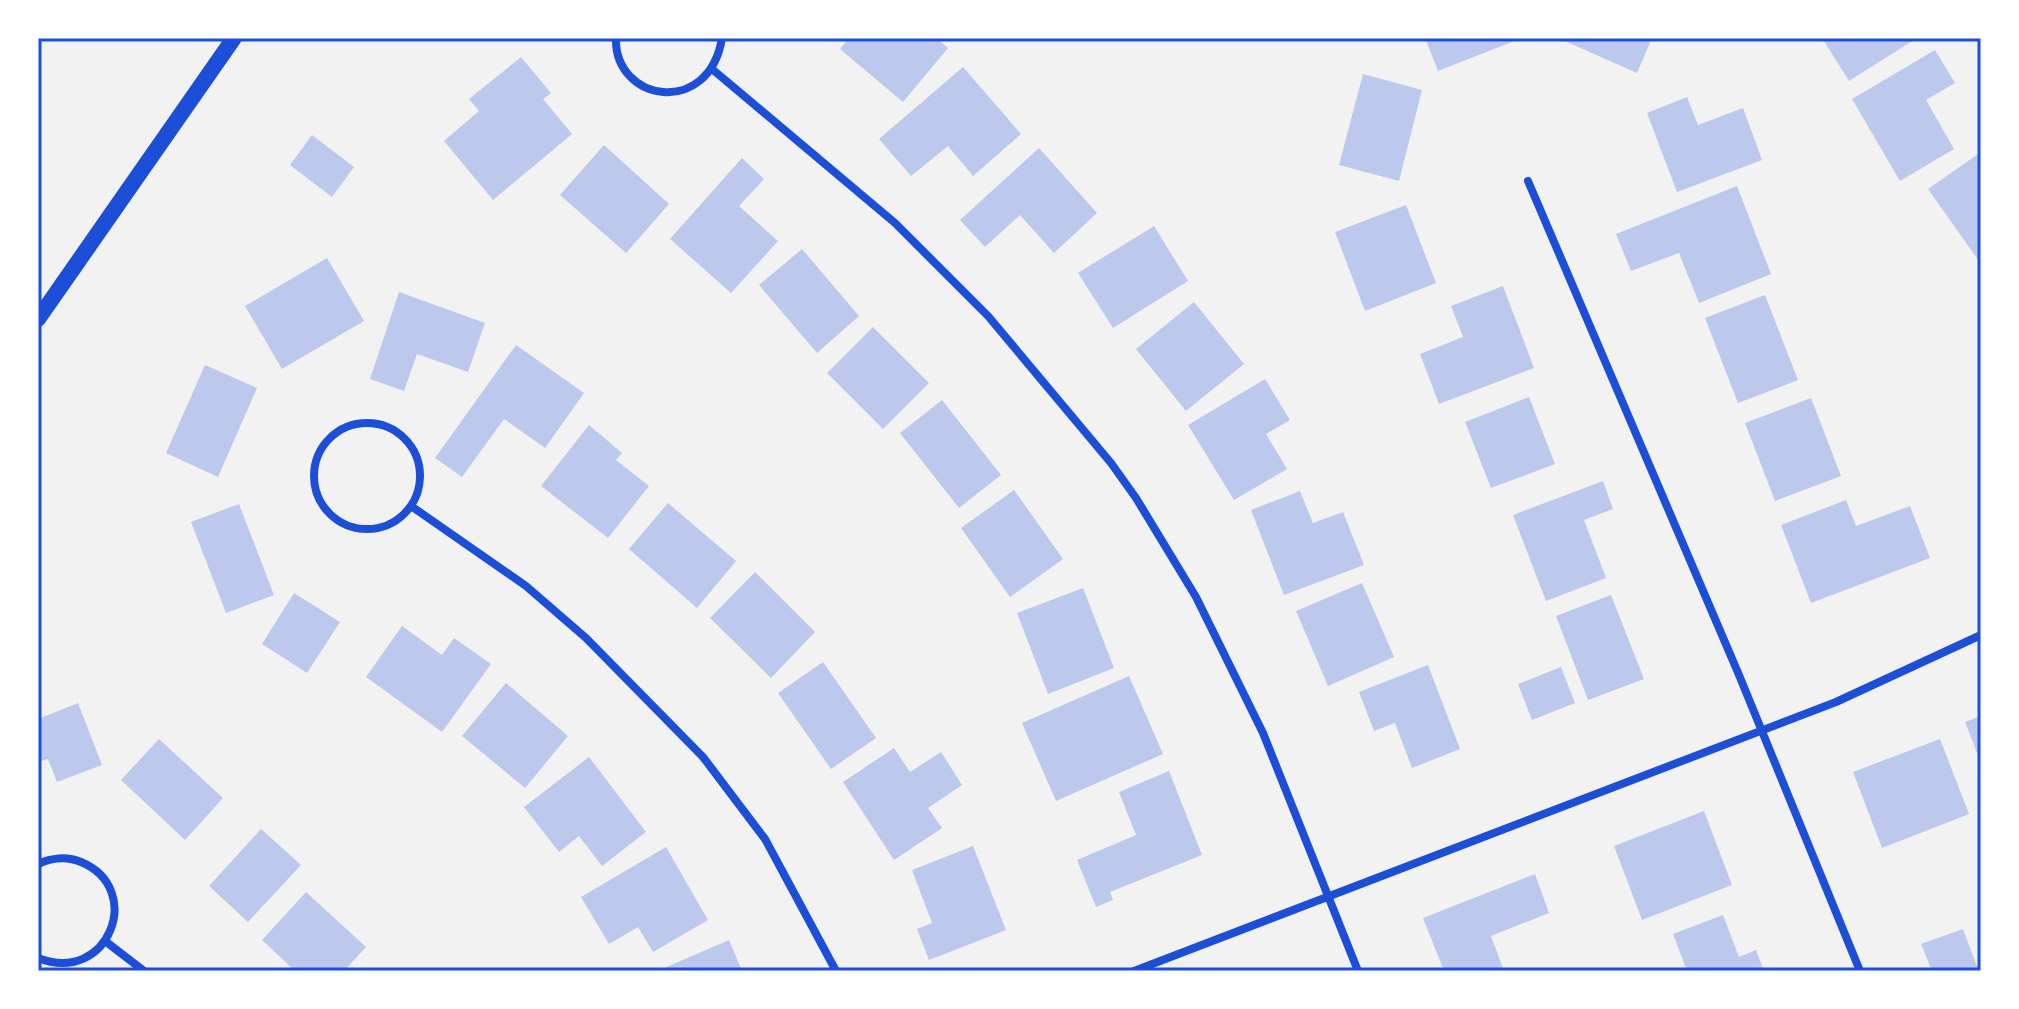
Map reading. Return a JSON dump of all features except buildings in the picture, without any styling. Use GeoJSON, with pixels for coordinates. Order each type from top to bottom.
{"type":"FeatureCollection","features":[{"type":"Feature","properties":{"kind":"main road"},"geometry":{"type":"LineString","coordinates":[[38,319],[234,38]]}},
{"type":"Feature","properties":{"kind":"street"},"geometry":{"type":"LineString","coordinates":[[616,38],[621,63],[632,78],[647,88],[665,92],[683,90],[699,82],[712,69],[722,38]]}},
{"type":"Feature","properties":{"kind":"street"},"geometry":{"type":"LineString","coordinates":[[712,69],[895,223],[988,316],[1111,463],[1196,597],[1263,733],[1358,971]]}},
{"type":"Feature","properties":{"kind":"street"},"geometry":{"type":"LineString","coordinates":[[1528,181],[1860,971]]}},
{"type":"Feature","properties":{"kind":"street"},"geometry":{"type":"LineString","coordinates":[[373,423],[398,433],[415,454],[420,471],[419,489],[411,506],[385,526],[352,526],[337,519],[317,493],[314,476],[316,459],[325,443],[339,431],[355,424],[373,423]]}},
{"type":"Feature","properties":{"kind":"street"},"geometry":{"type":"LineString","coordinates":[[411,506],[465,541],[550,607],[586,638],[703,757],[765,839],[836,971]]}},
{"type":"Feature","properties":{"kind":"street"},"geometry":{"type":"LineString","coordinates":[[1134,971],[1836,702],[1981,635]]}},
{"type":"Feature","properties":{"kind":"street"},"geometry":{"type":"LineString","coordinates":[[38,864],[61,858],[78,860],[92,867],[104,879],[112,894],[114,910],[113,927],[92,955],[75,962],[57,964],[38,958]]}},
{"type":"Feature","properties":{"kind":"street"},"geometry":{"type":"LineString","coordinates":[[105,941],[144,971]]}}]}
